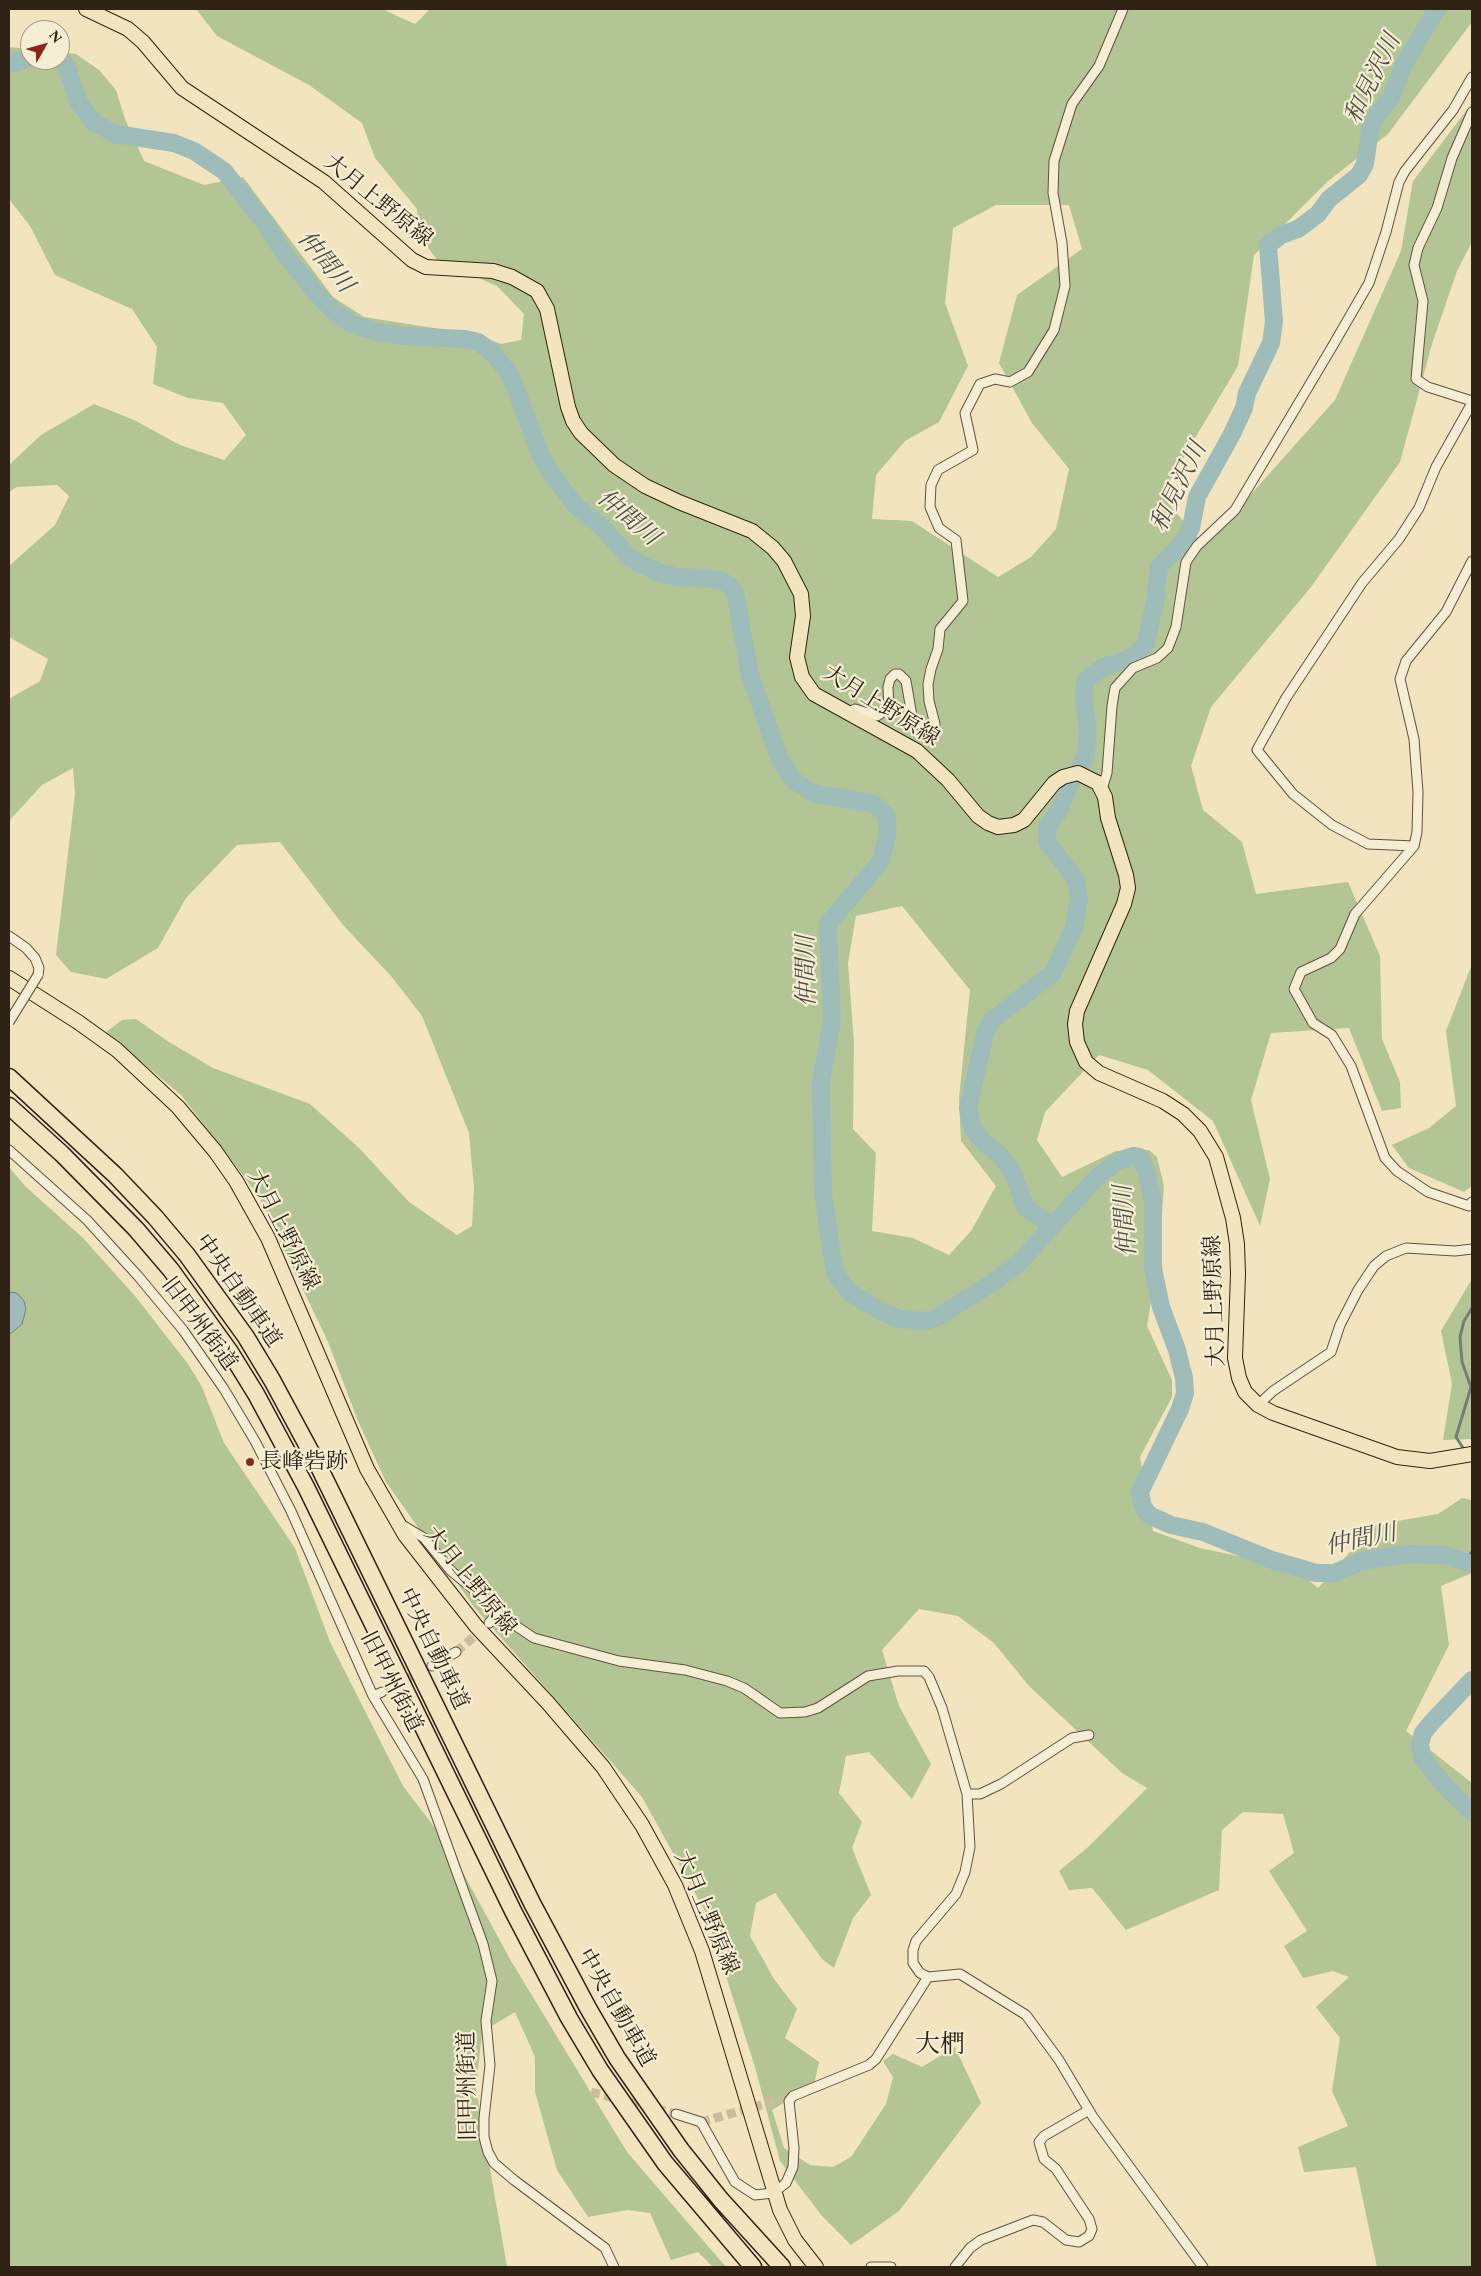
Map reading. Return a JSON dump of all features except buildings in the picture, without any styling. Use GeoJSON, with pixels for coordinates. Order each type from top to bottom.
{"type":"FeatureCollection","features":[{"type":"Feature","properties":{"kind":"highway","name":"中央自動車道"},"geometry":{"type":"LineString","coordinates":[[9,1077],[115,1175],[155,1217],[197,1269],[246,1337],[277,1388],[320,1468],[532,1904],[588,2008],[617,2058],[681,2150],[721,2200],[782,2267]]}},
{"type":"Feature","properties":{"kind":"highway","name":"中央自動車道"},"geometry":{"type":"LineString","coordinates":[[9,1106],[62,1154],[136,1229],[171,1270],[230,1352],[256,1394],[302,1480],[513,1911],[569,2018],[600,2070],[655,2149],[704,2211],[753,2267]]}},
{"type":"Feature","properties":{"kind":"main road","name":"大月上野原線"},"geometry":{"type":"LineString","coordinates":[[86,9],[128,29],[143,42],[182,88],[324,182],[412,260],[426,267],[493,271],[512,277],[537,291],[547,309],[568,407],[573,421],[581,433],[607,460],[645,486],[678,502],[742,526],[762,537],[793,574],[801,594],[803,616],[797,657],[802,677],[814,694],[917,751],[948,780],[978,816],[998,827],[1014,825],[1024,820],[1054,783],[1063,777],[1078,773],[1100,786],[1128,888],[1124,904],[1077,1011],[1075,1024],[1076,1042],[1086,1062],[1099,1074],[1163,1101],[1183,1114],[1200,1131],[1216,1157],[1233,1218],[1237,1244],[1236,1365],[1246,1392],[1258,1405],[1286,1418],[1409,1460],[1430,1461],[1472,1454]]}},
{"type":"Feature","properties":{"kind":"main road","name":"大月上野原線"},"geometry":{"type":"LineString","coordinates":[[9,978],[78,1022],[117,1050],[172,1102],[215,1151],[236,1181],[268,1238],[366,1469],[396,1522],[435,1577],[476,1626],[548,1703],[603,1767],[634,1812],[661,1858],[689,1916],[705,1960],[773,2193],[786,2226],[816,2267]]}},
{"type":"Feature","properties":{"kind":"street"},"geometry":{"type":"LineString","coordinates":[[848,713],[855,709],[877,716],[889,708],[888,687],[890,679],[895,674],[899,674],[906,681],[912,716],[916,723],[928,728],[935,724],[929,701],[928,684],[938,649],[940,629],[963,601],[956,540],[940,528],[930,507],[931,486],[938,470],[974,450],[965,413],[980,384],[995,380],[1010,382],[1028,372],[1054,330],[1065,286],[1062,243],[1053,193],[1054,161],[1072,104],[1099,66],[1123,9]]}},
{"type":"Feature","properties":{"kind":"street"},"geometry":{"type":"LineString","coordinates":[[1100,786],[1107,773],[1115,688],[1133,668],[1156,658],[1168,648],[1176,627],[1186,562],[1197,546],[1234,510],[1337,340],[1359,302],[1374,268],[1402,177],[1453,110],[1472,77]]}},
{"type":"Feature","properties":{"kind":"street"},"geometry":{"type":"LineString","coordinates":[[1414,846],[1368,844],[1332,826],[1293,794],[1257,750],[1286,698],[1362,583],[1399,539],[1419,508],[1436,467],[1472,402],[1428,387],[1416,379],[1422,301],[1414,266],[1418,248],[1437,208],[1452,158],[1472,112]]}},
{"type":"Feature","properties":{"kind":"street"},"geometry":{"type":"LineString","coordinates":[[1472,562],[1446,612],[1406,661],[1400,680],[1414,738],[1418,785],[1417,832],[1414,846],[1354,914],[1340,948],[1331,958],[1301,972],[1294,989],[1312,1023],[1332,1035],[1351,1066],[1385,1158],[1397,1171],[1428,1192],[1468,1206],[1472,1202]]}},
{"type":"Feature","properties":{"kind":"street"},"geometry":{"type":"LineString","coordinates":[[9,936],[32,953],[38,963],[38,975],[9,1022]]}},
{"type":"Feature","properties":{"kind":"street","name":"旧甲州街道"},"geometry":{"type":"LineString","coordinates":[[9,1150],[87,1220],[138,1276],[183,1330],[224,1389],[255,1441],[292,1511],[373,1696],[423,1779],[461,1878],[490,1965],[492,1981],[486,2022],[490,2065],[484,2118],[484,2137],[488,2152],[494,2163],[514,2180],[605,2248],[614,2267]]}},
{"type":"Feature","properties":{"kind":"street"},"geometry":{"type":"LineString","coordinates":[[1258,1405],[1273,1391],[1331,1352],[1340,1325],[1358,1290],[1374,1266],[1386,1256],[1406,1248],[1455,1251],[1472,1249]]}},
{"type":"Feature","properties":{"kind":"street"},"geometry":{"type":"LineString","coordinates":[[396,1522],[424,1538],[451,1571],[487,1600],[498,1614],[534,1638],[619,1661],[685,1670],[726,1681],[744,1688],[780,1713],[804,1712],[818,1708],[868,1676],[898,1671],[924,1671],[930,1677],[942,1708],[967,1794],[970,1847],[960,1886],[952,1900],[920,1935],[913,1950],[913,1963],[916,1969],[928,1977],[960,1974],[1026,2015],[1059,2060],[1089,2110],[1203,2267]]}},
{"type":"Feature","properties":{"kind":"street"},"geometry":{"type":"LineString","coordinates":[[489,1623],[498,1614]]}},
{"type":"Feature","properties":{"kind":"street"},"geometry":{"type":"LineString","coordinates":[[432,1666],[456,1652]]}},
{"type":"Feature","properties":{"kind":"street"},"geometry":{"type":"LineString","coordinates":[[373,1696],[382,1692]]}},
{"type":"Feature","properties":{"kind":"street"},"geometry":{"type":"LineString","coordinates":[[967,1794],[980,1794],[1001,1784],[1072,1738],[1088,1736]]}},
{"type":"Feature","properties":{"kind":"street"},"geometry":{"type":"LineString","coordinates":[[676,2114],[701,2122],[735,2182],[755,2195],[773,2193],[786,2183],[793,2167],[794,2148],[789,2100],[793,2096],[869,2065],[876,2059],[928,1977]]}},
{"type":"Feature","properties":{"kind":"street"},"geometry":{"type":"LineString","coordinates":[[954,2267],[970,2248],[988,2235],[1033,2220],[1043,2222],[1066,2240],[1079,2242],[1089,2236],[1092,2229],[1089,2219],[1056,2169],[1044,2158],[1039,2142],[1044,2136],[1089,2110]]}},
{"type":"Feature","properties":{"kind":"street"},"geometry":{"type":"LineString","coordinates":[[871,2267],[891,2267]]}},
{"type":"Feature","properties":{"kind":"green space"},"geometry":{"type":"Polygon","coordinates":[[[196,9],[382,9],[415,24],[430,9],[1472,9],[1472,22],[1388,134],[1327,182],[1254,255],[1238,366],[1161,495],[1205,546],[1335,400],[1401,251],[1413,181],[1472,103],[1472,242],[1457,271],[1432,344],[1400,462],[1311,587],[1211,707],[1191,766],[1203,810],[1242,842],[1256,894],[1348,882],[1380,956],[1382,1039],[1400,1082],[1401,1108],[1382,1111],[1349,1028],[1271,1033],[1251,1100],[1270,1179],[1260,1226],[1213,1121],[1148,1070],[1099,1055],[1045,1112],[1037,1140],[1062,1177],[1116,1151],[1149,1150],[1157,1157],[1164,1186],[1159,1253],[1147,1326],[1172,1380],[1172,1397],[1140,1457],[1153,1531],[1200,1548],[1294,1568],[1318,1588],[1374,1525],[1438,1514],[1462,1498],[1472,1500],[1472,1573],[1441,1586],[1449,1645],[1406,1731],[1472,1783],[1472,2267],[1377,2267],[1356,2167],[1304,2172],[1298,2147],[1348,2126],[1332,2091],[1340,2038],[1316,2007],[1349,1977],[1333,1971],[1303,1978],[1284,1946],[1307,1931],[1269,1871],[1294,1853],[1283,1814],[1243,1812],[1222,1830],[1219,1890],[1126,1930],[1092,1888],[1069,1890],[1059,1871],[1087,1848],[1147,1788],[1122,1773],[1029,1686],[994,1643],[958,1616],[919,1609],[882,1650],[899,1706],[931,1764],[912,1799],[869,1752],[846,1756],[839,1793],[862,1822],[852,1848],[871,1895],[853,1918],[834,1968],[822,1959],[775,1893],[756,1903],[750,1936],[774,1979],[797,2009],[785,2038],[819,2062],[814,2085],[772,2110],[784,2148],[810,2165],[833,2167],[851,2157],[886,2104],[893,2077],[883,2061],[893,2054],[922,2067],[955,2047],[981,2103],[899,2211],[851,2245],[822,2216],[780,2161],[755,2067],[705,1911],[642,1797],[474,1607],[386,1482],[358,1421],[328,1342],[258,1195],[181,1095],[106,1032],[122,1020],[136,1019],[169,1042],[213,1068],[310,1104],[359,1148],[409,1202],[457,1235],[472,1226],[474,1188],[469,1133],[422,1016],[391,976],[343,925],[280,842],[237,845],[186,898],[158,948],[106,979],[71,972],[56,955],[75,794],[73,768],[42,785],[9,821],[9,699],[40,681],[48,659],[9,637],[9,566],[55,525],[69,496],[57,485],[17,487],[9,492],[9,465],[41,435],[94,404],[134,420],[180,445],[224,460],[246,435],[223,403],[188,398],[153,384],[157,347],[132,309],[55,275],[30,226],[9,199],[9,47],[20,48],[20,70],[70,70],[70,53],[76,54],[99,70],[116,90],[125,119],[144,161],[204,185],[243,177],[333,297],[364,317],[478,335],[501,344],[521,340],[524,314],[497,286],[437,260],[419,235],[417,209],[375,158],[362,123],[309,85],[217,36],[196,9]],[[996,205],[953,228],[945,303],[968,366],[939,422],[905,441],[876,475],[872,519],[912,521],[998,577],[1031,557],[1056,529],[1069,469],[1032,423],[999,363],[1017,295],[1082,249],[1069,205],[996,205]],[[902,906],[856,916],[848,963],[854,1043],[853,1129],[876,1153],[872,1231],[913,1238],[949,1255],[971,1231],[996,1186],[961,1141],[959,1098],[970,990],[902,906]]]}},
{"type":"Feature","properties":{"kind":"green space"},"geometry":{"type":"Polygon","coordinates":[[[1472,964],[1472,1186],[1464,1192],[1409,1168],[1392,1145],[1429,1128],[1456,1106],[1446,1031],[1472,964]]]}},
{"type":"Feature","properties":{"kind":"green space"},"geometry":{"type":"Polygon","coordinates":[[[9,1167],[25,1186],[83,1238],[135,1296],[188,1364],[202,1387],[224,1443],[295,1548],[330,1642],[403,1786],[448,1845],[511,1961],[627,2152],[726,2267],[713,2267],[698,2252],[671,2260],[650,2213],[627,2210],[588,2217],[557,2170],[535,2092],[535,2057],[515,2012],[482,2032],[476,2088],[507,2267],[9,2267],[9,1167]]]}},
{"type":"Feature","properties":{"kind":"green space"},"geometry":{"type":"Polygon","coordinates":[[[1472,1279],[1472,1439],[1443,1440],[1452,1384],[1441,1331],[1472,1279]]]}},
{"type":"Feature","properties":{"kind":"water"},"geometry":{"type":"Polygon","coordinates":[[[9,1292],[17,1293],[24,1301],[26,1309],[22,1324],[9,1335],[9,1292]]]}},
{"type":"Feature","properties":{"kind":"waterway","name":"和見沢川"},"geometry":{"type":"LineString","coordinates":[[1053,1226],[1026,1208],[1012,1171],[997,1152],[984,1143],[972,1127],[968,1108],[986,1030],[992,1020],[1053,973],[1074,928],[1079,899],[1076,879],[1047,842],[1047,834],[1048,825],[1059,811],[1069,786],[1086,755],[1088,729],[1083,695],[1086,680],[1103,667],[1129,659],[1145,646],[1155,602],[1159,567],[1185,540],[1191,528],[1197,497],[1232,434],[1244,408],[1247,393],[1271,343],[1274,322],[1268,245],[1281,235],[1298,229],[1318,214],[1329,199],[1359,175],[1365,164],[1370,129],[1377,115],[1391,98],[1403,66],[1437,9]]}},
{"type":"Feature","properties":{"kind":"waterway","name":"仲間川"},"geometry":{"type":"LineString","coordinates":[[9,64],[20,61]]}},
{"type":"Feature","properties":{"kind":"waterway","name":"仲間川"},"geometry":{"type":"LineString","coordinates":[[68,70],[78,101],[92,121],[115,134],[174,143],[194,151],[224,171],[316,293],[336,313],[352,324],[376,332],[404,336],[465,339],[478,342],[492,352],[508,372],[541,456],[575,505],[601,526],[627,555],[639,563],[658,572],[677,577],[708,578],[722,581],[735,592],[750,675],[780,760],[793,780],[815,794],[873,803],[886,815],[888,831],[881,861],[828,924],[832,1020],[821,1082],[823,1194],[834,1267],[837,1276],[849,1292],[878,1310],[899,1319],[926,1321],[938,1317],[1018,1264],[1096,1178],[1118,1161],[1133,1156],[1139,1157],[1147,1173],[1153,1203],[1153,1268],[1161,1307],[1177,1350],[1184,1378],[1185,1393],[1180,1409],[1140,1492],[1143,1507],[1149,1515],[1171,1525],[1203,1532],[1272,1560],[1316,1573],[1334,1573],[1363,1561],[1406,1554],[1445,1555],[1472,1564]]}},
{"type":"Feature","properties":{"kind":"waterway"},"geometry":{"type":"LineString","coordinates":[[1465,1451],[1456,1437],[1471,1387],[1462,1362],[1460,1337],[1464,1321],[1472,1308]]}},
{"type":"Feature","properties":{"kind":"waterway"},"geometry":{"type":"LineString","coordinates":[[1465,1561],[1472,1552]]}},
{"type":"Feature","properties":{"kind":"waterway","name":"仲間川"},"geometry":{"type":"LineString","coordinates":[[1472,1680],[1423,1733],[1420,1745],[1423,1759],[1447,1788],[1472,1812]]}},
{"type":"Feature","properties":{"kind":"tunnel"},"geometry":{"type":"LineString","coordinates":[[456,1652],[484,1628]]}},
{"type":"Feature","properties":{"kind":"tunnel"},"geometry":{"type":"LineString","coordinates":[[382,1692],[432,1666]]}},
{"type":"Feature","properties":{"kind":"tunnel"},"geometry":{"type":"LineString","coordinates":[[591,2092],[676,2114]]}},
{"type":"Feature","properties":{"kind":"tunnel"},"geometry":{"type":"LineString","coordinates":[[701,2122],[793,2096]]}},
{"type":"Feature","properties":{"kind":"place","name":"長峰砦跡"},"geometry":{"type":"Point","coordinates":[250,1462]}},
{"type":"Feature","properties":{"kind":"district","name":"大椚"},"geometry":{"type":"Point","coordinates":[940,2045]}}]}
